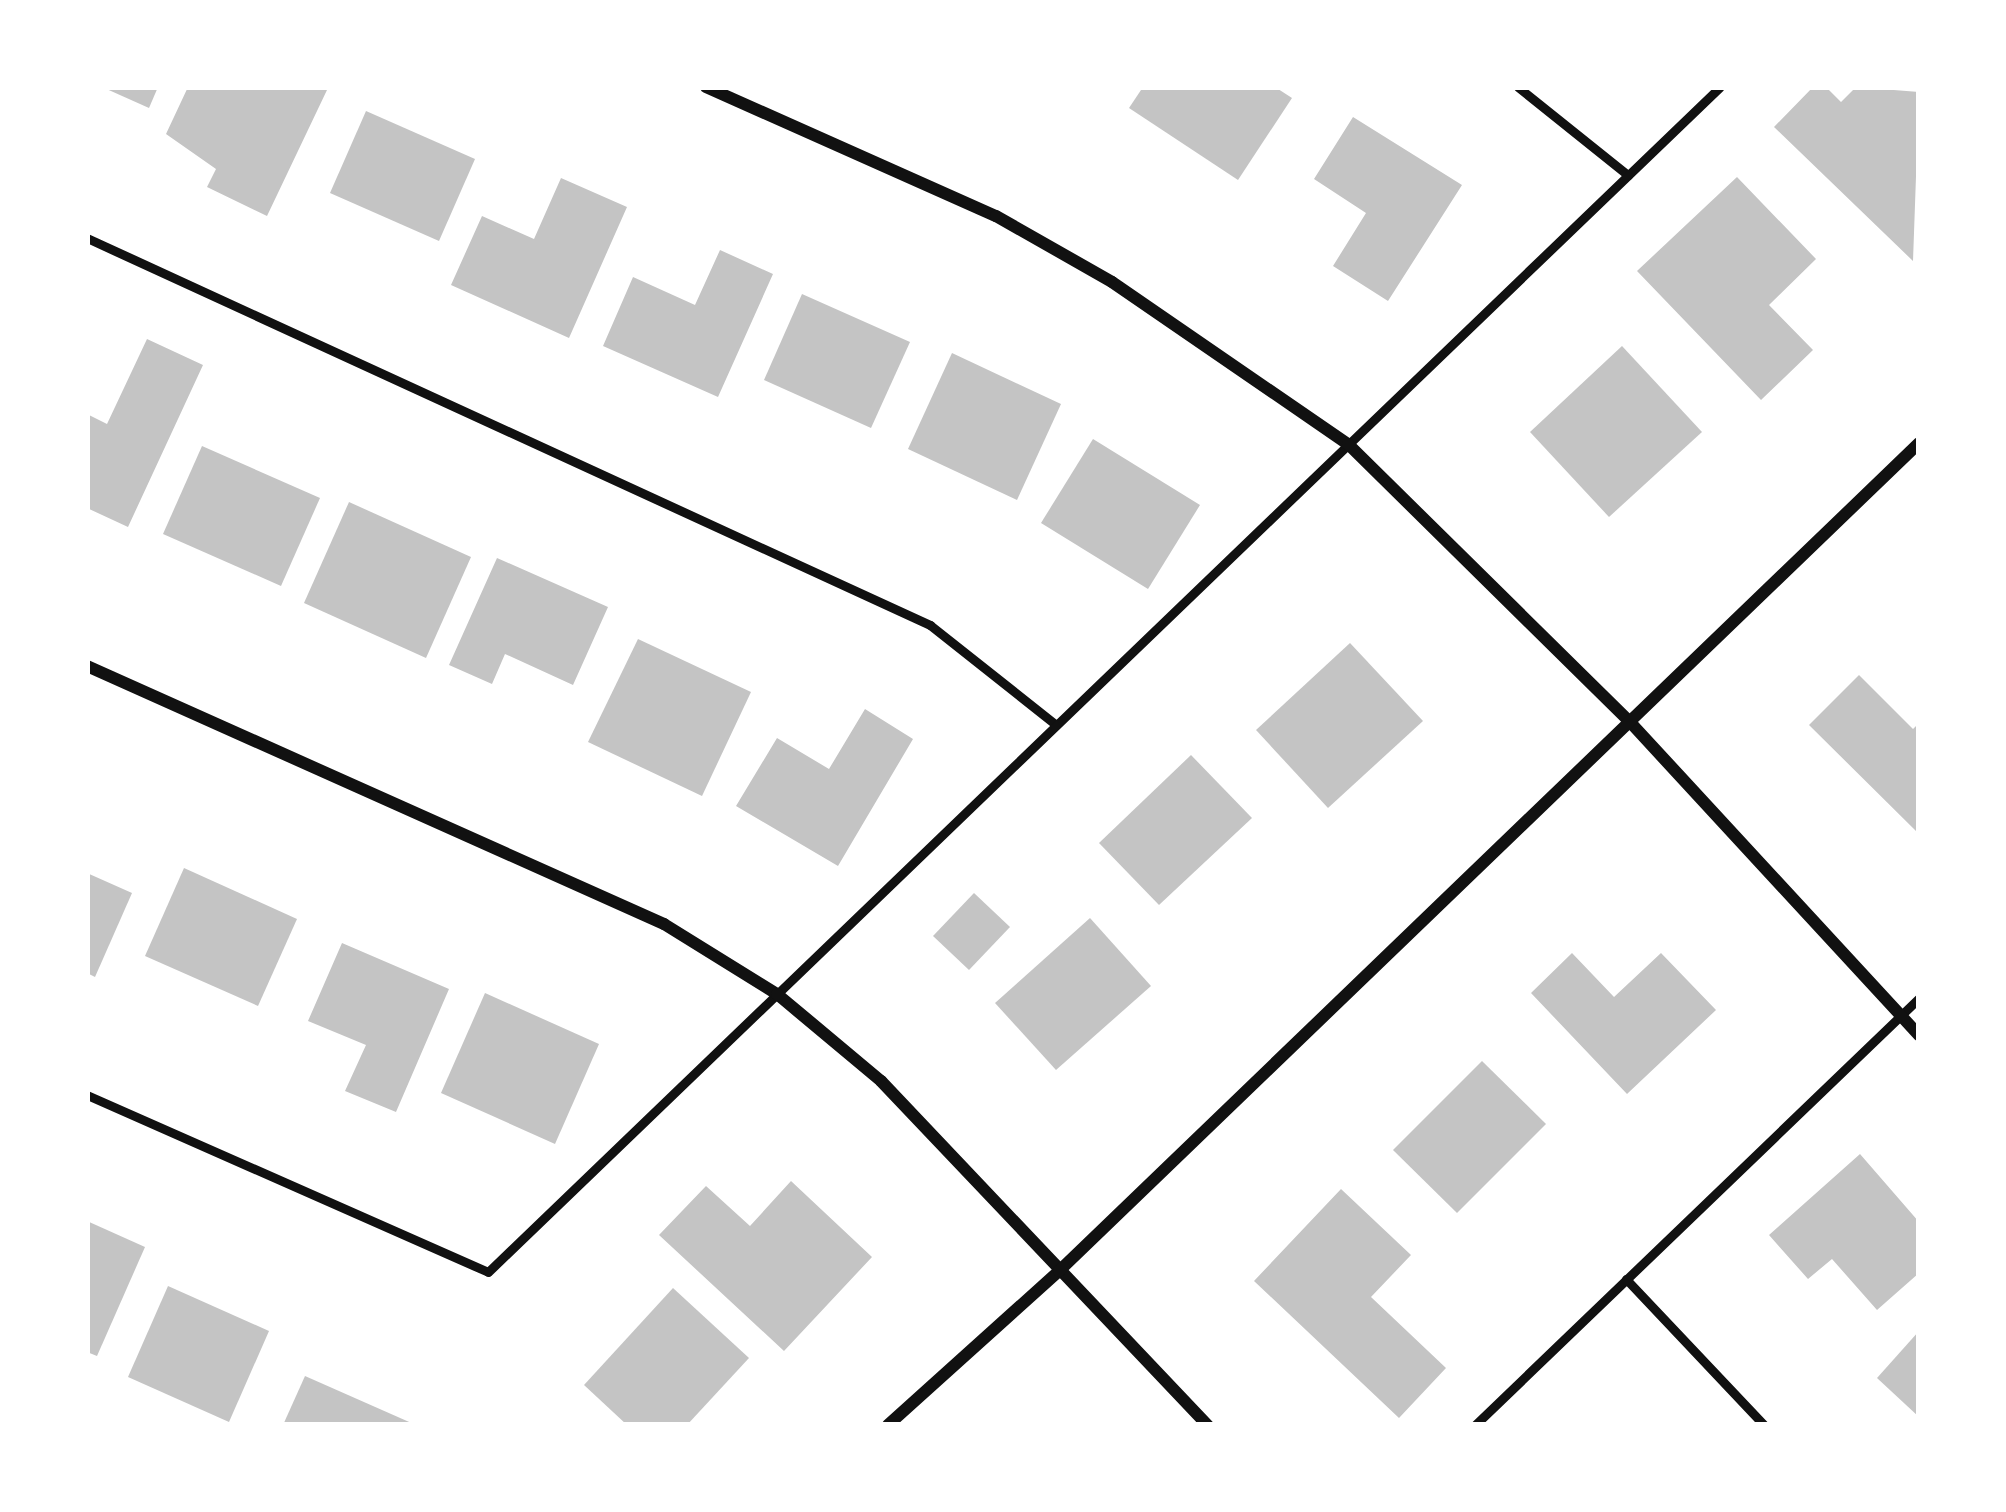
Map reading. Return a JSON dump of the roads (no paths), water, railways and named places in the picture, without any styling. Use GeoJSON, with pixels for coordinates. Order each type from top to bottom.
{"type":"FeatureCollection","features":[{"type":"Feature","properties":{"kind":"street"},"geometry":{"type":"LineString","coordinates":[[706,87],[1016,227],[1253,374],[1348,444],[1630,722],[1919,1035]]}},
{"type":"Feature","properties":{"kind":"street"},"geometry":{"type":"LineString","coordinates":[[888,1425],[1059,1271],[1919,443]]}},
{"type":"Feature","properties":{"kind":"street"},"geometry":{"type":"LineString","coordinates":[[87,666],[664,924],[777,994],[881,1082],[1208,1425]]}},
{"type":"Feature","properties":{"kind":"lane"},"geometry":{"type":"LineString","coordinates":[[1518,87],[1628,176]]}},
{"type":"Feature","properties":{"kind":"lane"},"geometry":{"type":"LineString","coordinates":[[87,1095],[488,1272],[1720,87]]}},
{"type":"Feature","properties":{"kind":"lane"},"geometry":{"type":"LineString","coordinates":[[87,238],[930,626],[1056,725]]}},
{"type":"Feature","properties":{"kind":"lane"},"geometry":{"type":"LineString","coordinates":[[1475,1425],[1919,998]]}},
{"type":"Feature","properties":{"kind":"lane"},"geometry":{"type":"LineString","coordinates":[[1626,1280],[1764,1425]]}}]}
